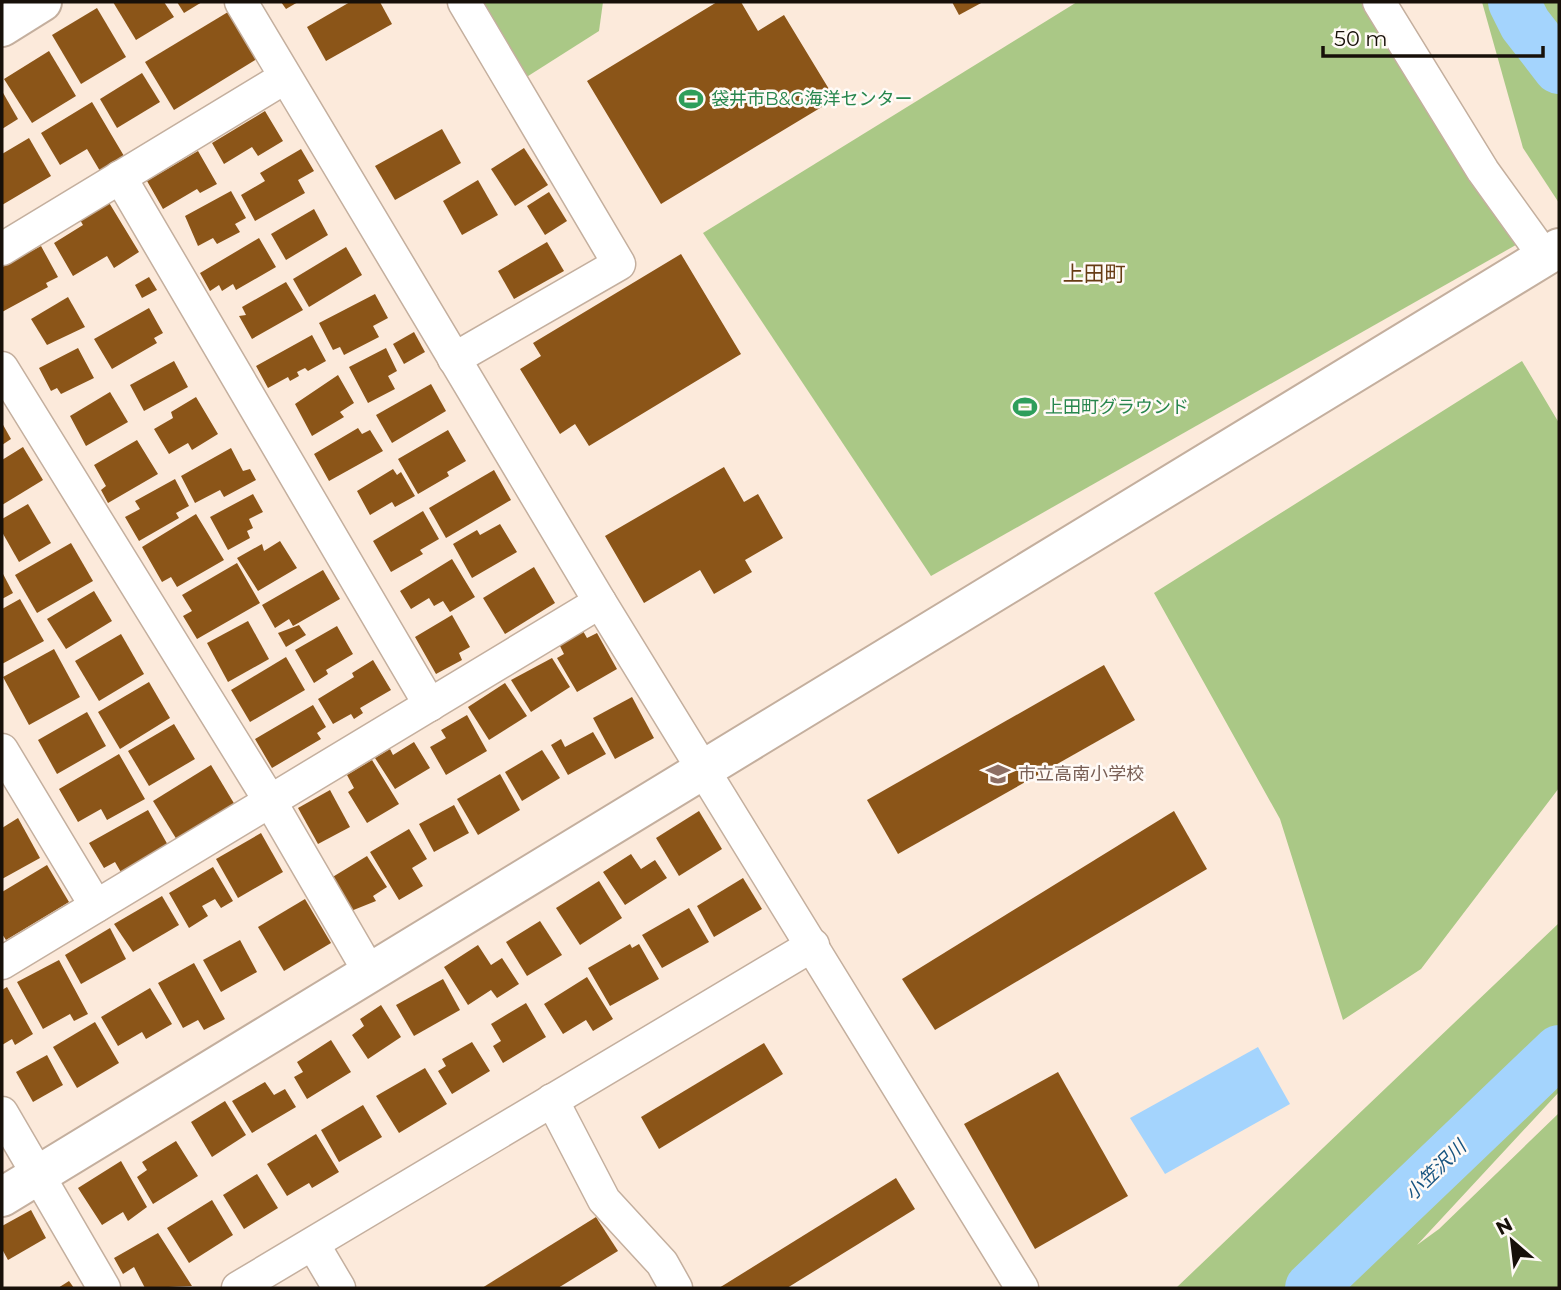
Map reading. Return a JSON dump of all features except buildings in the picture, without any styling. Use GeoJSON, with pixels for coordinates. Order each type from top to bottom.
{"type":"FeatureCollection","features":[{"type":"Feature","properties":{"kind":"street"},"geometry":{"type":"LineString","coordinates":[[2,27],[42,2]]}},
{"type":"Feature","properties":{"kind":"street"},"geometry":{"type":"LineString","coordinates":[[241,2],[284,78],[600,602],[814,945],[1022,1288]]}},
{"type":"Feature","properties":{"kind":"street"},"geometry":{"type":"LineString","coordinates":[[454,359],[619,264],[464,2]]}},
{"type":"Feature","properties":{"kind":"street"},"geometry":{"type":"LineString","coordinates":[[2,1197],[1554,251],[1483,171],[1378,2]]}},
{"type":"Feature","properties":{"kind":"street"},"geometry":{"type":"LineString","coordinates":[[2,249],[284,78]]}},
{"type":"Feature","properties":{"kind":"street"},"geometry":{"type":"LineString","coordinates":[[120,177],[430,705]]}},
{"type":"Feature","properties":{"kind":"street"},"geometry":{"type":"LineString","coordinates":[[2,368],[271,801],[370,973]]}},
{"type":"Feature","properties":{"kind":"street"},"geometry":{"type":"LineString","coordinates":[[2,963],[600,602]]}},
{"type":"Feature","properties":{"kind":"street"},"geometry":{"type":"LineString","coordinates":[[2,750],[96,906]]}},
{"type":"Feature","properties":{"kind":"street"},"geometry":{"type":"LineString","coordinates":[[238,1288],[814,945]]}},
{"type":"Feature","properties":{"kind":"street"},"geometry":{"type":"LineString","coordinates":[[552,1100],[604,1200],[662,1263],[676,1288]]}},
{"type":"Feature","properties":{"kind":"street"},"geometry":{"type":"LineString","coordinates":[[2,1113],[104,1288]]}},
{"type":"Feature","properties":{"kind":"street"},"geometry":{"type":"LineString","coordinates":[[313,1244],[339,1288]]}},
{"type":"Feature","properties":{"kind":"green space"},"geometry":{"type":"Polygon","coordinates":[[[464,2],[603,2],[599,31],[514,85],[464,2]]]}},
{"type":"Feature","properties":{"kind":"green space","name":"上田町グラウンド"},"geometry":{"type":"Polygon","coordinates":[[[1077,2],[1368,2],[1530,237],[931,576],[703,233],[1077,2]]]}},
{"type":"Feature","properties":{"kind":"green space"},"geometry":{"type":"Polygon","coordinates":[[[1482,2],[1559,2],[1559,203],[1523,148],[1482,2]]]}},
{"type":"Feature","properties":{"kind":"green space"},"geometry":{"type":"Polygon","coordinates":[[[1522,361],[1559,423],[1559,788],[1421,969],[1343,1020],[1280,819],[1154,593],[1522,361]]]}},
{"type":"Feature","properties":{"kind":"green space"},"geometry":{"type":"Polygon","coordinates":[[[1559,923],[1559,1092],[1417,1245],[1439,1229],[1559,1113],[1559,1288],[1176,1288],[1559,923]]]}},
{"type":"Feature","properties":{"kind":"water"},"geometry":{"type":"Polygon","coordinates":[[[1258,1047],[1290,1104],[1165,1174],[1130,1118],[1258,1047]]]}},
{"type":"Feature","properties":{"kind":"waterway","name":"小笠沢川"},"geometry":{"type":"LineString","coordinates":[[1514,2],[1525,24],[1559,68]]}},
{"type":"Feature","properties":{"kind":"waterway","name":"小笠沢川"},"geometry":{"type":"LineString","coordinates":[[1311,1288],[1559,1051]]}},
{"type":"Feature","properties":{"kind":"place","name":"袋井市B&G海洋センター"},"geometry":{"type":"Point","coordinates":[691,99]}},
{"type":"Feature","properties":{"kind":"place","name":"上田町グラウンド"},"geometry":{"type":"Point","coordinates":[1025,407]}},
{"type":"Feature","properties":{"kind":"place","name":"市立高南小学校"},"geometry":{"type":"Point","coordinates":[998,774]}},
{"type":"Feature","properties":{"kind":"district","name":"上田町"},"geometry":{"type":"Point","coordinates":[1094,274]}}]}
